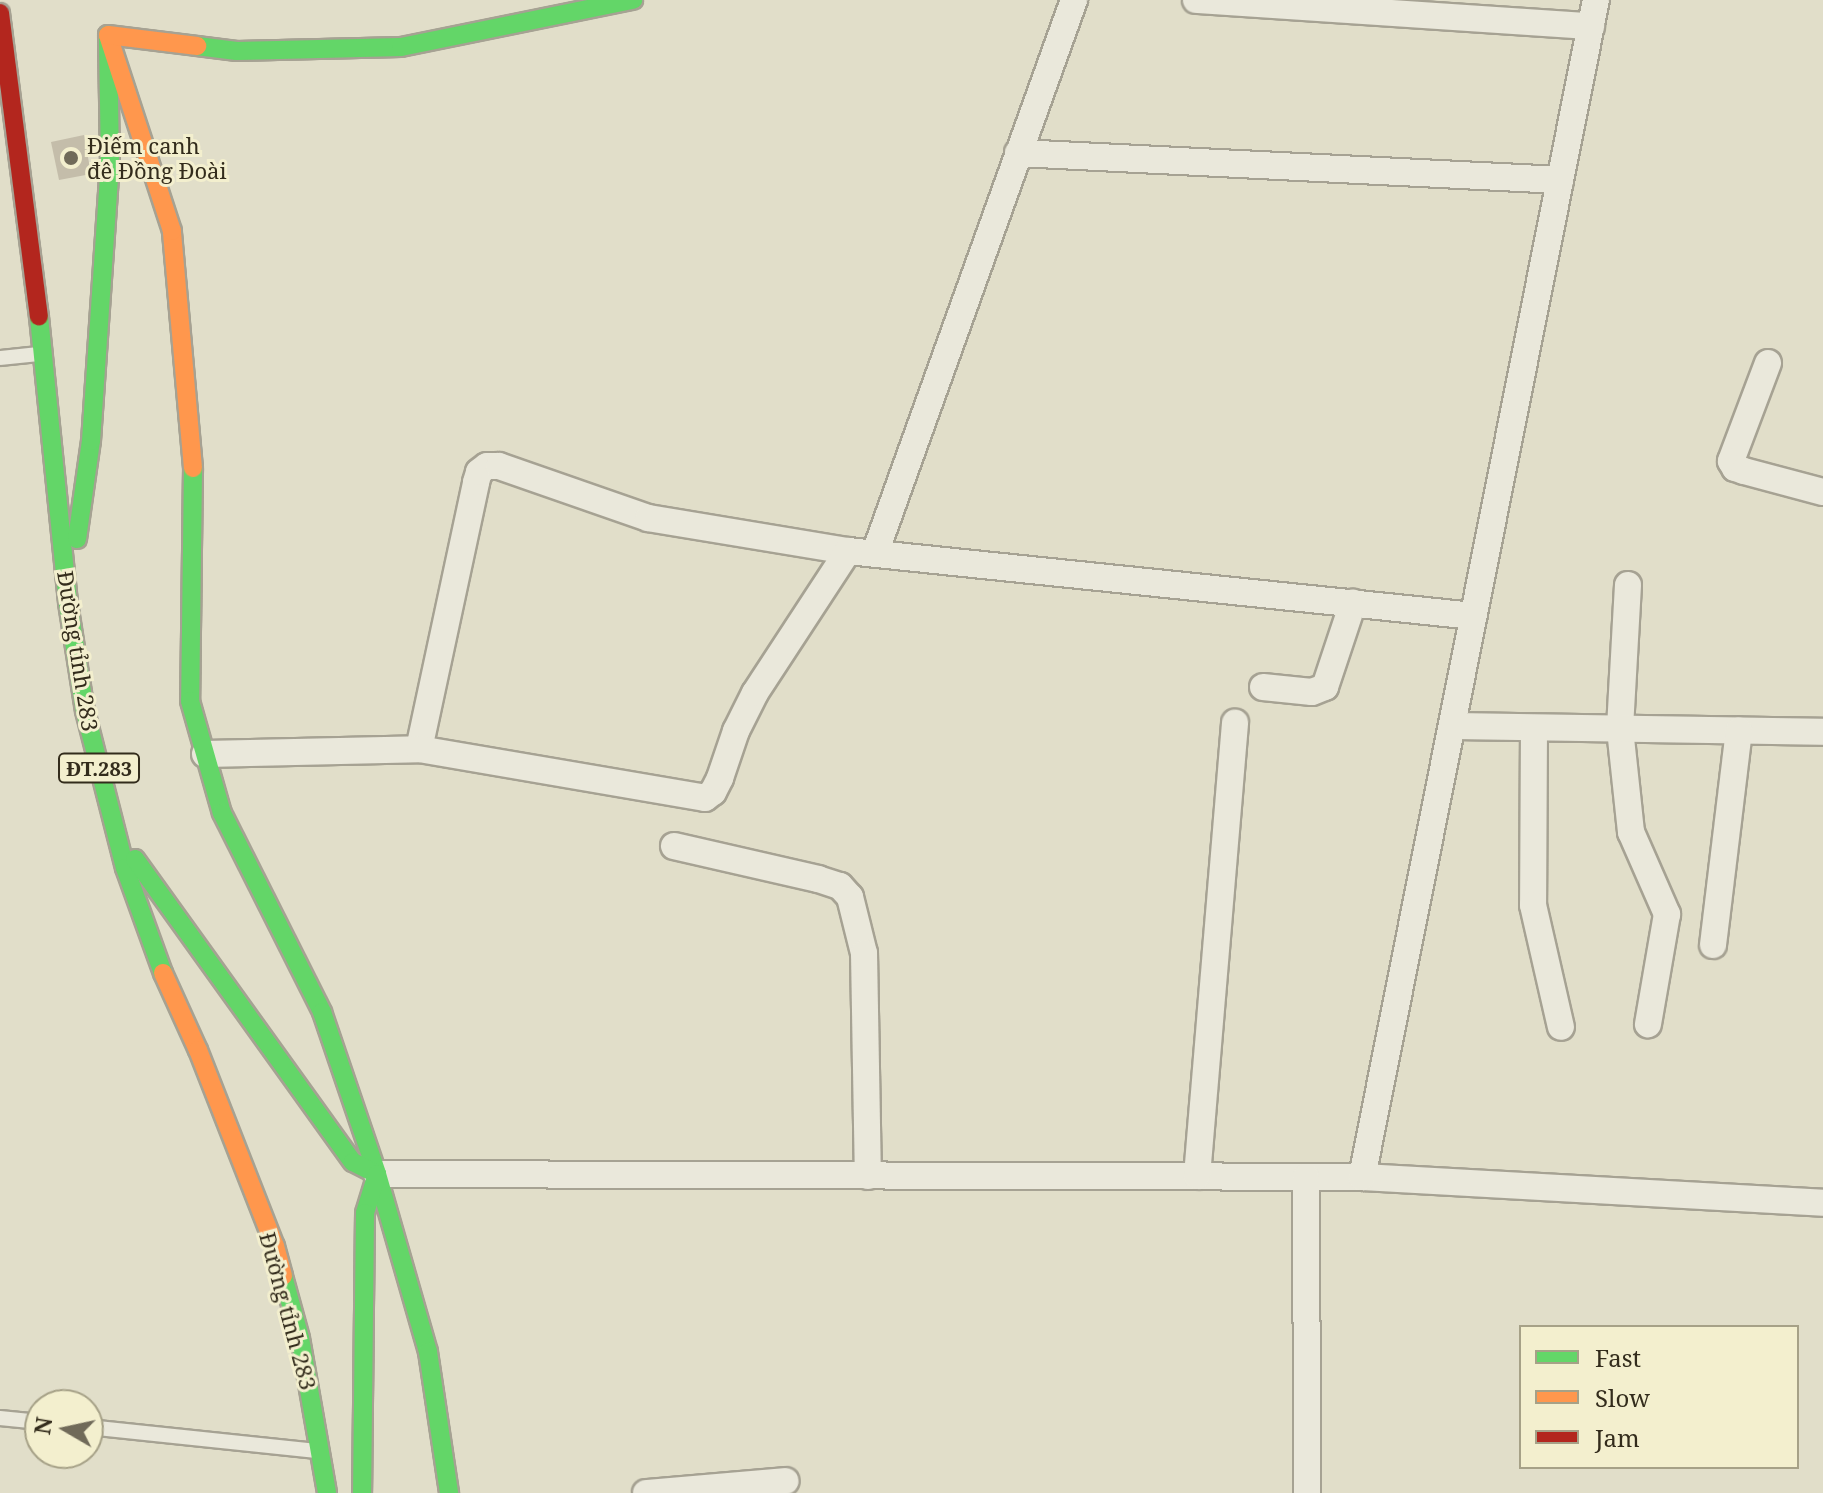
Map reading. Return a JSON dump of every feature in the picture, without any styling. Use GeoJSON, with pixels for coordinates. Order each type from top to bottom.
{"type":"FeatureCollection","features":[{"type":"Feature","properties":{"kind":"main road"},"geometry":{"type":"LineString","coordinates":[[108,35],[237,51],[401,47],[633,0]]}},
{"type":"Feature","properties":{"kind":"main road","name":"Đường tỉnh 283"},"geometry":{"type":"LineString","coordinates":[[0,13],[43,354],[68,603],[85,711],[115,832],[151,947],[198,1050],[275,1246],[300,1338],[327,1493]]}},
{"type":"Feature","properties":{"kind":"main road"},"geometry":{"type":"LineString","coordinates":[[68,603],[91,441],[110,165],[108,35]]}},
{"type":"Feature","properties":{"kind":"main road"},"geometry":{"type":"LineString","coordinates":[[108,35],[172,231],[193,468],[190,701],[222,813],[322,1012],[377,1174],[428,1352],[449,1493]]}},
{"type":"Feature","properties":{"kind":"main road"},"geometry":{"type":"LineString","coordinates":[[115,832],[353,1162],[377,1174]]}},
{"type":"Feature","properties":{"kind":"main road"},"geometry":{"type":"LineString","coordinates":[[362,1493],[365,1213],[377,1174]]}},
{"type":"Feature","properties":{"kind":"street"},"geometry":{"type":"LineString","coordinates":[[875,553],[1074,0]]}},
{"type":"Feature","properties":{"kind":"street"},"geometry":{"type":"LineString","coordinates":[[1196,0],[1591,26]]}},
{"type":"Feature","properties":{"kind":"street"},"geometry":{"type":"LineString","coordinates":[[1362,1177],[1596,0]]}},
{"type":"Feature","properties":{"kind":"street"},"geometry":{"type":"LineString","coordinates":[[1018,153],[1560,180]]}},
{"type":"Feature","properties":{"kind":"street"},"geometry":{"type":"LineString","coordinates":[[1768,363],[1731,461],[1735,468],[1823,492]]}},
{"type":"Feature","properties":{"kind":"street"},"geometry":{"type":"LineString","coordinates":[[419,749],[476,482],[479,472],[487,466],[499,466],[648,518],[848,551],[1474,616]]}},
{"type":"Feature","properties":{"kind":"street"},"geometry":{"type":"LineString","coordinates":[[205,754],[419,749],[705,798],[713,792],[720,778],[736,731],[755,693],[848,551]]}},
{"type":"Feature","properties":{"kind":"street"},"geometry":{"type":"LineString","coordinates":[[1628,585],[1620,729],[1631,832],[1667,914],[1648,1024]]}},
{"type":"Feature","properties":{"kind":"street"},"geometry":{"type":"LineString","coordinates":[[1263,687],[1312,692],[1325,687],[1353,603]]}},
{"type":"Feature","properties":{"kind":"street"},"geometry":{"type":"LineString","coordinates":[[1197,1176],[1235,723]]}},
{"type":"Feature","properties":{"kind":"street"},"geometry":{"type":"LineString","coordinates":[[1452,726],[1823,732]]}},
{"type":"Feature","properties":{"kind":"street"},"geometry":{"type":"LineString","coordinates":[[1534,728],[1533,905],[1561,1027]]}},
{"type":"Feature","properties":{"kind":"street"},"geometry":{"type":"LineString","coordinates":[[1713,945],[1739,731]]}},
{"type":"Feature","properties":{"kind":"street"},"geometry":{"type":"LineString","coordinates":[[674,846],[818,879],[840,886],[850,897],[864,953],[868,1176]]}},
{"type":"Feature","properties":{"kind":"street"},"geometry":{"type":"LineString","coordinates":[[377,1174],[1362,1177],[1823,1203]]}},
{"type":"Feature","properties":{"kind":"street"},"geometry":{"type":"LineString","coordinates":[[1306,1177],[1307,1493]]}},
{"type":"Feature","properties":{"kind":"street"},"geometry":{"type":"LineString","coordinates":[[646,1493],[785,1481]]}},
{"type":"Feature","properties":{"kind":"lane"},"geometry":{"type":"LineString","coordinates":[[0,358],[43,354]]}},
{"type":"Feature","properties":{"kind":"lane"},"geometry":{"type":"LineString","coordinates":[[0,1418],[24,1420]]}},
{"type":"Feature","properties":{"kind":"lane"},"geometry":{"type":"LineString","coordinates":[[104,1429],[321,1452]]}},
{"type":"Feature","properties":{"kind":"building","name":"Điếm canh đê Đồng Đoài"},"geometry":{"type":"Polygon","coordinates":[[[84,135],[91,174],[59,180],[51,142],[84,135]]]}},
{"type":"Feature","properties":{"kind":"traffic: fast"},"geometry":{"type":"LineString","coordinates":[[197,46],[237,51],[401,47],[633,0]]}},
{"type":"Feature","properties":{"kind":"traffic: fast"},"geometry":{"type":"LineString","coordinates":[[77,539],[91,441],[110,165],[108,35]]}},
{"type":"Feature","properties":{"kind":"traffic: fast"},"geometry":{"type":"LineString","coordinates":[[39,317],[68,603],[85,711],[125,868],[163,973]]}},
{"type":"Feature","properties":{"kind":"traffic: fast"},"geometry":{"type":"LineString","coordinates":[[193,468],[190,701],[222,813],[322,1012],[377,1174],[428,1352],[449,1493]]}},
{"type":"Feature","properties":{"kind":"traffic: fast"},"geometry":{"type":"LineString","coordinates":[[135,859],[353,1162],[377,1174],[365,1213],[362,1493]]}},
{"type":"Feature","properties":{"kind":"traffic: fast"},"geometry":{"type":"LineString","coordinates":[[283,1276],[300,1338],[327,1493]]}},
{"type":"Feature","properties":{"kind":"traffic: slow"},"geometry":{"type":"LineString","coordinates":[[193,468],[172,231],[108,35],[197,46]]}},
{"type":"Feature","properties":{"kind":"traffic: slow"},"geometry":{"type":"LineString","coordinates":[[163,973],[198,1050],[275,1246],[283,1276]]}},
{"type":"Feature","properties":{"kind":"traffic: jam"},"geometry":{"type":"LineString","coordinates":[[0,13],[39,317]]}},
{"type":"Feature","properties":{"kind":"place","name":"Điếm canh đê Đồng Đoài"},"geometry":{"type":"Point","coordinates":[71,158]}}]}
